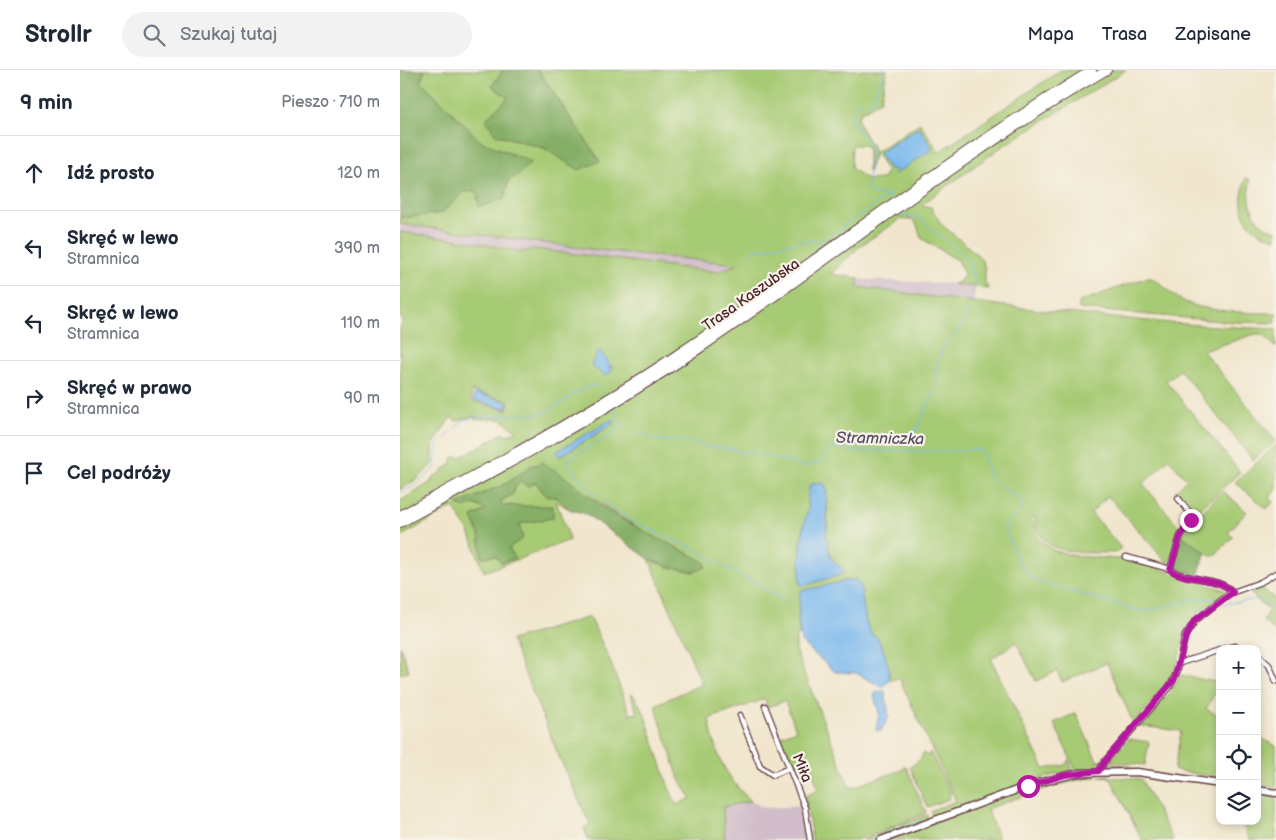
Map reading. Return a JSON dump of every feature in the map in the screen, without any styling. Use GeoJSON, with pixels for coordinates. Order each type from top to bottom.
{"type":"FeatureCollection","features":[{"type":"Feature","properties":{"kind":"highway","name":"Trasa Kaszubska"},"geometry":{"type":"LineString","coordinates":[[400,515],[534,442],[644,377],[722,325],[984,140],[1092,70]]}},
{"type":"Feature","properties":{"kind":"highway","name":"Trasa Kaszubska"},"geometry":{"type":"LineString","coordinates":[[400,523],[543,446],[640,387],[724,331],[988,146],[1107,70]]}},
{"type":"Feature","properties":{"kind":"main road"},"geometry":{"type":"LineString","coordinates":[[880,840],[1046,780],[1078,773],[1099,771],[1152,773],[1216,783]]}},
{"type":"Feature","properties":{"kind":"main road"},"geometry":{"type":"LineString","coordinates":[[1261,791],[1276,793]]}},
{"type":"Feature","properties":{"kind":"street"},"geometry":{"type":"LineString","coordinates":[[1170,570],[1180,537],[1193,517],[1178,498]]}},
{"type":"Feature","properties":{"kind":"street"},"geometry":{"type":"LineString","coordinates":[[1126,557],[1190,578],[1228,587],[1233,592]]}},
{"type":"Feature","properties":{"kind":"street"},"geometry":{"type":"LineString","coordinates":[[1099,771],[1104,762],[1170,686],[1180,662],[1186,636],[1194,621],[1233,592],[1261,582],[1276,573]]}},
{"type":"Feature","properties":{"kind":"street"},"geometry":{"type":"LineString","coordinates":[[1180,662],[1216,651]]}},
{"type":"Feature","properties":{"kind":"street"},"geometry":{"type":"LineString","coordinates":[[1261,658],[1269,665],[1276,681]]}},
{"type":"Feature","properties":{"kind":"street","name":"Miła"},"geometry":{"type":"LineString","coordinates":[[765,706],[807,814],[810,840]]}},
{"type":"Feature","properties":{"kind":"street"},"geometry":{"type":"LineString","coordinates":[[740,715],[761,767],[773,775],[789,768]]}},
{"type":"Feature","properties":{"kind":"shaded area"},"geometry":{"type":"Polygon","coordinates":[[[400,220],[614,238],[855,279],[975,285],[973,309],[718,272],[715,274],[400,239],[400,220]]]}},
{"type":"Feature","properties":{"kind":"shaded area"},"geometry":{"type":"Polygon","coordinates":[[[751,801],[765,808],[802,806],[807,828],[806,840],[725,840],[723,807],[751,801]]]}},
{"type":"Feature","properties":{"kind":"green space"},"geometry":{"type":"Polygon","coordinates":[[[400,70],[425,70],[421,81],[480,141],[531,162],[518,175],[509,180],[504,199],[479,207],[477,191],[464,192],[442,213],[400,218],[400,70]]]}},
{"type":"Feature","properties":{"kind":"green space"},"geometry":{"type":"Polygon","coordinates":[[[425,70],[503,70],[492,86],[508,98],[495,134],[544,148],[579,169],[600,161],[538,70],[887,70],[881,100],[861,112],[858,118],[860,126],[875,152],[920,123],[939,152],[1061,70],[1126,70],[1000,148],[921,205],[931,207],[941,224],[980,257],[985,268],[985,283],[989,289],[953,284],[959,282],[964,275],[959,261],[921,238],[917,225],[913,220],[901,219],[861,245],[831,274],[859,278],[857,287],[1066,313],[1171,323],[1276,329],[1276,348],[1263,334],[1255,334],[1203,351],[1276,441],[1253,460],[1180,370],[1166,381],[1240,472],[1196,513],[1175,491],[1187,479],[1169,459],[1143,484],[1182,530],[1168,564],[1108,496],[1091,513],[1121,548],[1115,553],[1073,552],[1053,546],[1045,541],[1039,533],[1035,517],[1032,518],[1038,539],[1055,551],[1077,556],[1131,560],[1225,590],[1225,594],[1199,612],[1187,626],[1175,671],[1134,725],[1107,663],[1062,682],[1057,671],[1036,681],[1016,642],[991,659],[1044,769],[1065,765],[1069,760],[1072,770],[1031,781],[933,818],[932,810],[956,801],[900,680],[898,678],[889,681],[883,650],[877,637],[872,635],[866,622],[860,585],[800,591],[799,635],[796,636],[796,652],[850,788],[904,769],[903,766],[906,766],[926,813],[857,840],[812,840],[805,796],[819,790],[808,760],[793,766],[781,736],[796,730],[785,701],[767,707],[765,699],[709,719],[714,743],[722,764],[734,783],[751,801],[723,807],[725,840],[588,840],[584,828],[590,824],[560,759],[511,640],[590,617],[610,661],[630,714],[637,713],[631,695],[633,694],[644,712],[669,788],[677,805],[691,798],[678,776],[655,705],[702,684],[649,559],[668,567],[683,551],[627,521],[541,462],[515,485],[498,487],[457,505],[474,503],[486,510],[472,517],[479,534],[482,557],[496,556],[501,563],[515,558],[509,548],[513,505],[502,506],[501,501],[513,494],[516,486],[521,482],[528,486],[536,482],[545,495],[558,498],[569,509],[556,501],[570,540],[484,572],[469,532],[453,507],[400,537],[400,501],[430,483],[434,476],[451,465],[453,457],[461,457],[503,433],[507,435],[517,431],[501,419],[475,419],[475,416],[455,421],[451,417],[433,445],[433,463],[419,478],[400,490],[400,328],[403,321],[400,317],[400,232],[467,241],[523,252],[534,249],[718,272],[737,264],[590,249],[400,224],[400,218],[442,213],[463,192],[477,191],[479,207],[509,179],[518,175],[531,162],[480,141],[421,81],[425,70]],[[852,145],[851,168],[868,180],[883,179],[887,171],[875,153],[868,172],[868,151],[865,145],[852,145]],[[472,391],[471,401],[507,410],[509,401],[472,391]],[[822,483],[812,484],[807,505],[809,507],[802,545],[800,584],[803,586],[843,573],[832,561],[825,533],[827,531],[826,486],[822,483]]]}},
{"type":"Feature","properties":{"kind":"green space"},"geometry":{"type":"Polygon","coordinates":[[[503,70],[538,70],[600,161],[579,170],[544,148],[495,134],[486,119],[508,98],[492,86],[503,70]]]}},
{"type":"Feature","properties":{"kind":"green space"},"geometry":{"type":"Polygon","coordinates":[[[1246,178],[1250,180],[1251,204],[1256,218],[1268,228],[1276,231],[1276,239],[1256,230],[1244,217],[1242,200],[1246,178]]]}},
{"type":"Feature","properties":{"kind":"green space"},"geometry":{"type":"Polygon","coordinates":[[[1148,277],[1158,282],[1178,298],[1192,305],[1228,311],[1276,313],[1276,323],[1233,322],[1079,309],[1079,302],[1148,277]]]}},
{"type":"Feature","properties":{"kind":"green space"},"geometry":{"type":"Polygon","coordinates":[[[1276,445],[1276,490],[1269,498],[1273,502],[1267,509],[1235,482],[1276,445]]]}},
{"type":"Feature","properties":{"kind":"green space"},"geometry":{"type":"Polygon","coordinates":[[[541,462],[560,473],[609,511],[705,562],[706,567],[694,572],[668,567],[649,559],[586,514],[569,509],[558,498],[545,495],[536,482],[528,486],[521,482],[516,486],[513,494],[501,501],[502,506],[553,506],[553,518],[519,524],[523,538],[509,548],[515,558],[501,563],[496,556],[482,557],[479,534],[472,517],[486,510],[474,504],[465,508],[457,505],[507,483],[532,465],[541,462]]]}},
{"type":"Feature","properties":{"kind":"green space"},"geometry":{"type":"Polygon","coordinates":[[[1223,491],[1247,512],[1228,532],[1233,537],[1213,557],[1182,536],[1190,524],[1223,491]]]}},
{"type":"Feature","properties":{"kind":"green space"},"geometry":{"type":"Polygon","coordinates":[[[1182,536],[1206,552],[1198,575],[1173,569],[1182,536]]]}},
{"type":"Feature","properties":{"kind":"green space"},"geometry":{"type":"Polygon","coordinates":[[[1260,586],[1276,600],[1276,632],[1263,621],[1269,609],[1259,602],[1249,590],[1260,586]]]}},
{"type":"Feature","properties":{"kind":"green space"},"geometry":{"type":"Polygon","coordinates":[[[400,646],[409,671],[400,674],[400,646]]]}},
{"type":"Feature","properties":{"kind":"green space"},"geometry":{"type":"Polygon","coordinates":[[[1181,675],[1216,682],[1216,693],[1206,709],[1216,714],[1216,777],[1174,770],[1181,731],[1141,726],[1172,690],[1181,675]]]}},
{"type":"Feature","properties":{"kind":"green space"},"geometry":{"type":"Polygon","coordinates":[[[1076,713],[1097,761],[1103,760],[1092,769],[1075,769],[1054,723],[1076,713]]]}},
{"type":"Feature","properties":{"kind":"green space"},"geometry":{"type":"Polygon","coordinates":[[[1261,738],[1276,746],[1276,788],[1261,786],[1261,738]]]}},
{"type":"Feature","properties":{"kind":"green space"},"geometry":{"type":"Polygon","coordinates":[[[1129,739],[1149,742],[1145,765],[1110,761],[1129,739]]]}},
{"type":"Feature","properties":{"kind":"green space"},"geometry":{"type":"Polygon","coordinates":[[[930,752],[950,792],[949,799],[927,807],[910,767],[921,759],[923,753],[928,756],[930,752]]]}},
{"type":"Feature","properties":{"kind":"green space"},"geometry":{"type":"Polygon","coordinates":[[[1105,763],[1130,766],[1132,768],[1106,769],[1105,763]]]}},
{"type":"Feature","properties":{"kind":"green space"},"geometry":{"type":"Polygon","coordinates":[[[1078,775],[1099,776],[1047,788],[987,809],[999,840],[886,840],[1030,787],[1078,775]]]}},
{"type":"Feature","properties":{"kind":"green space"},"geometry":{"type":"Polygon","coordinates":[[[1110,777],[1141,779],[1173,840],[1142,840],[1110,777]]]}},
{"type":"Feature","properties":{"kind":"green space"},"geometry":{"type":"Polygon","coordinates":[[[1261,795],[1276,797],[1276,840],[1250,840],[1243,825],[1261,825],[1261,795]]]}},
{"type":"Feature","properties":{"kind":"green space"},"geometry":{"type":"Polygon","coordinates":[[[927,815],[927,820],[903,830],[899,825],[927,815]]]}},
{"type":"Feature","properties":{"kind":"green space"},"geometry":{"type":"Polygon","coordinates":[[[896,826],[896,833],[876,840],[863,840],[896,826]]]}},
{"type":"Feature","properties":{"kind":"water"},"geometry":{"type":"Polygon","coordinates":[[[919,127],[933,149],[893,175],[896,170],[889,169],[879,153],[919,127]]]}},
{"type":"Feature","properties":{"kind":"water"},"geometry":{"type":"Polygon","coordinates":[[[600,351],[613,368],[608,366],[612,371],[605,376],[591,365],[600,351]]]}},
{"type":"Feature","properties":{"kind":"water"},"geometry":{"type":"Polygon","coordinates":[[[475,393],[508,402],[506,409],[473,400],[475,393]]]}},
{"type":"Feature","properties":{"kind":"water"},"geometry":{"type":"Polygon","coordinates":[[[611,420],[615,422],[611,425],[561,456],[557,454],[557,451],[611,420]]]}},
{"type":"Feature","properties":{"kind":"water"},"geometry":{"type":"Polygon","coordinates":[[[822,483],[826,486],[827,531],[825,533],[831,557],[844,570],[843,574],[803,586],[800,584],[801,545],[809,507],[807,502],[809,486],[822,483]]]}},
{"type":"Feature","properties":{"kind":"water"},"geometry":{"type":"Polygon","coordinates":[[[856,580],[860,585],[866,622],[872,635],[877,637],[886,659],[889,681],[882,687],[856,673],[835,672],[801,642],[798,620],[800,591],[856,580]]]}},
{"type":"Feature","properties":{"kind":"water"},"geometry":{"type":"Polygon","coordinates":[[[885,691],[889,717],[881,731],[876,730],[879,713],[874,696],[876,692],[885,691]]]}},
{"type":"Feature","properties":{"kind":"waterway"},"geometry":{"type":"LineString","coordinates":[[868,181],[872,150],[851,119],[857,102],[866,104],[874,100],[883,70]]}},
{"type":"Feature","properties":{"kind":"waterway"},"geometry":{"type":"LineString","coordinates":[[868,184],[868,190],[873,195],[884,193],[892,198]]}},
{"type":"Feature","properties":{"kind":"waterway"},"geometry":{"type":"LineString","coordinates":[[750,251],[796,242],[824,240],[889,195]]}},
{"type":"Feature","properties":{"kind":"waterway"},"geometry":{"type":"LineString","coordinates":[[902,212],[906,216],[919,218],[968,261],[976,284],[974,292]]}},
{"type":"Feature","properties":{"kind":"waterway"},"geometry":{"type":"LineString","coordinates":[[952,337],[963,324],[972,306]]}},
{"type":"Feature","properties":{"kind":"waterway"},"geometry":{"type":"LineString","coordinates":[[908,449],[938,383],[935,370],[942,350],[950,340]]}},
{"type":"Feature","properties":{"kind":"waterway","name":"Stramniczka"},"geometry":{"type":"LineString","coordinates":[[400,493],[415,486],[435,468],[437,443],[462,421],[470,418],[545,412],[579,391],[592,386],[598,386]]}},
{"type":"Feature","properties":{"kind":"waterway","name":"Stramniczka"},"geometry":{"type":"LineString","coordinates":[[601,391],[604,395]]}},
{"type":"Feature","properties":{"kind":"waterway","name":"Stramniczka"},"geometry":{"type":"LineString","coordinates":[[614,411],[621,424],[631,431]]}},
{"type":"Feature","properties":{"kind":"waterway"},"geometry":{"type":"LineString","coordinates":[[597,496],[579,479],[566,461],[614,433],[621,424]]}},
{"type":"Feature","properties":{"kind":"waterway","name":"Stramniczka"},"geometry":{"type":"LineString","coordinates":[[635,432],[654,439],[725,447],[727,450],[732,449],[741,453],[749,451],[807,467],[812,463],[818,465],[822,461],[826,449],[831,447],[851,451],[963,451],[977,449],[983,452],[990,479],[997,483]]}},
{"type":"Feature","properties":{"kind":"waterway","name":"Stramniczka"},"geometry":{"type":"LineString","coordinates":[[1000,486],[1023,500],[1020,509],[1004,528],[1021,566],[1030,577],[1040,582],[1143,612],[1190,600],[1218,598]]}},
{"type":"Feature","properties":{"kind":"waterway"},"geometry":{"type":"LineString","coordinates":[[603,501],[634,522],[694,549],[789,603]]}},
{"type":"Feature","properties":{"kind":"waterway","name":"Stramniczka"},"geometry":{"type":"LineString","coordinates":[[1221,602],[1224,604],[1259,599],[1276,610]]}},
{"type":"Feature","properties":{"kind":"waterway"},"geometry":{"type":"LineString","coordinates":[[903,828],[922,821]]}},
{"type":"Feature","properties":{"kind":"waterway"},"geometry":{"type":"LineString","coordinates":[[871,840],[896,830]]}},
{"type":"Feature","properties":{"kind":"route"},"geometry":{"type":"LineString","coordinates":[[1028,786],[1065,775],[1099,771],[1104,762],[1174,680],[1186,636],[1194,621],[1214,604],[1233,592],[1228,587],[1206,580],[1190,578],[1170,570],[1170,564],[1180,537],[1191,520]]}}]}
